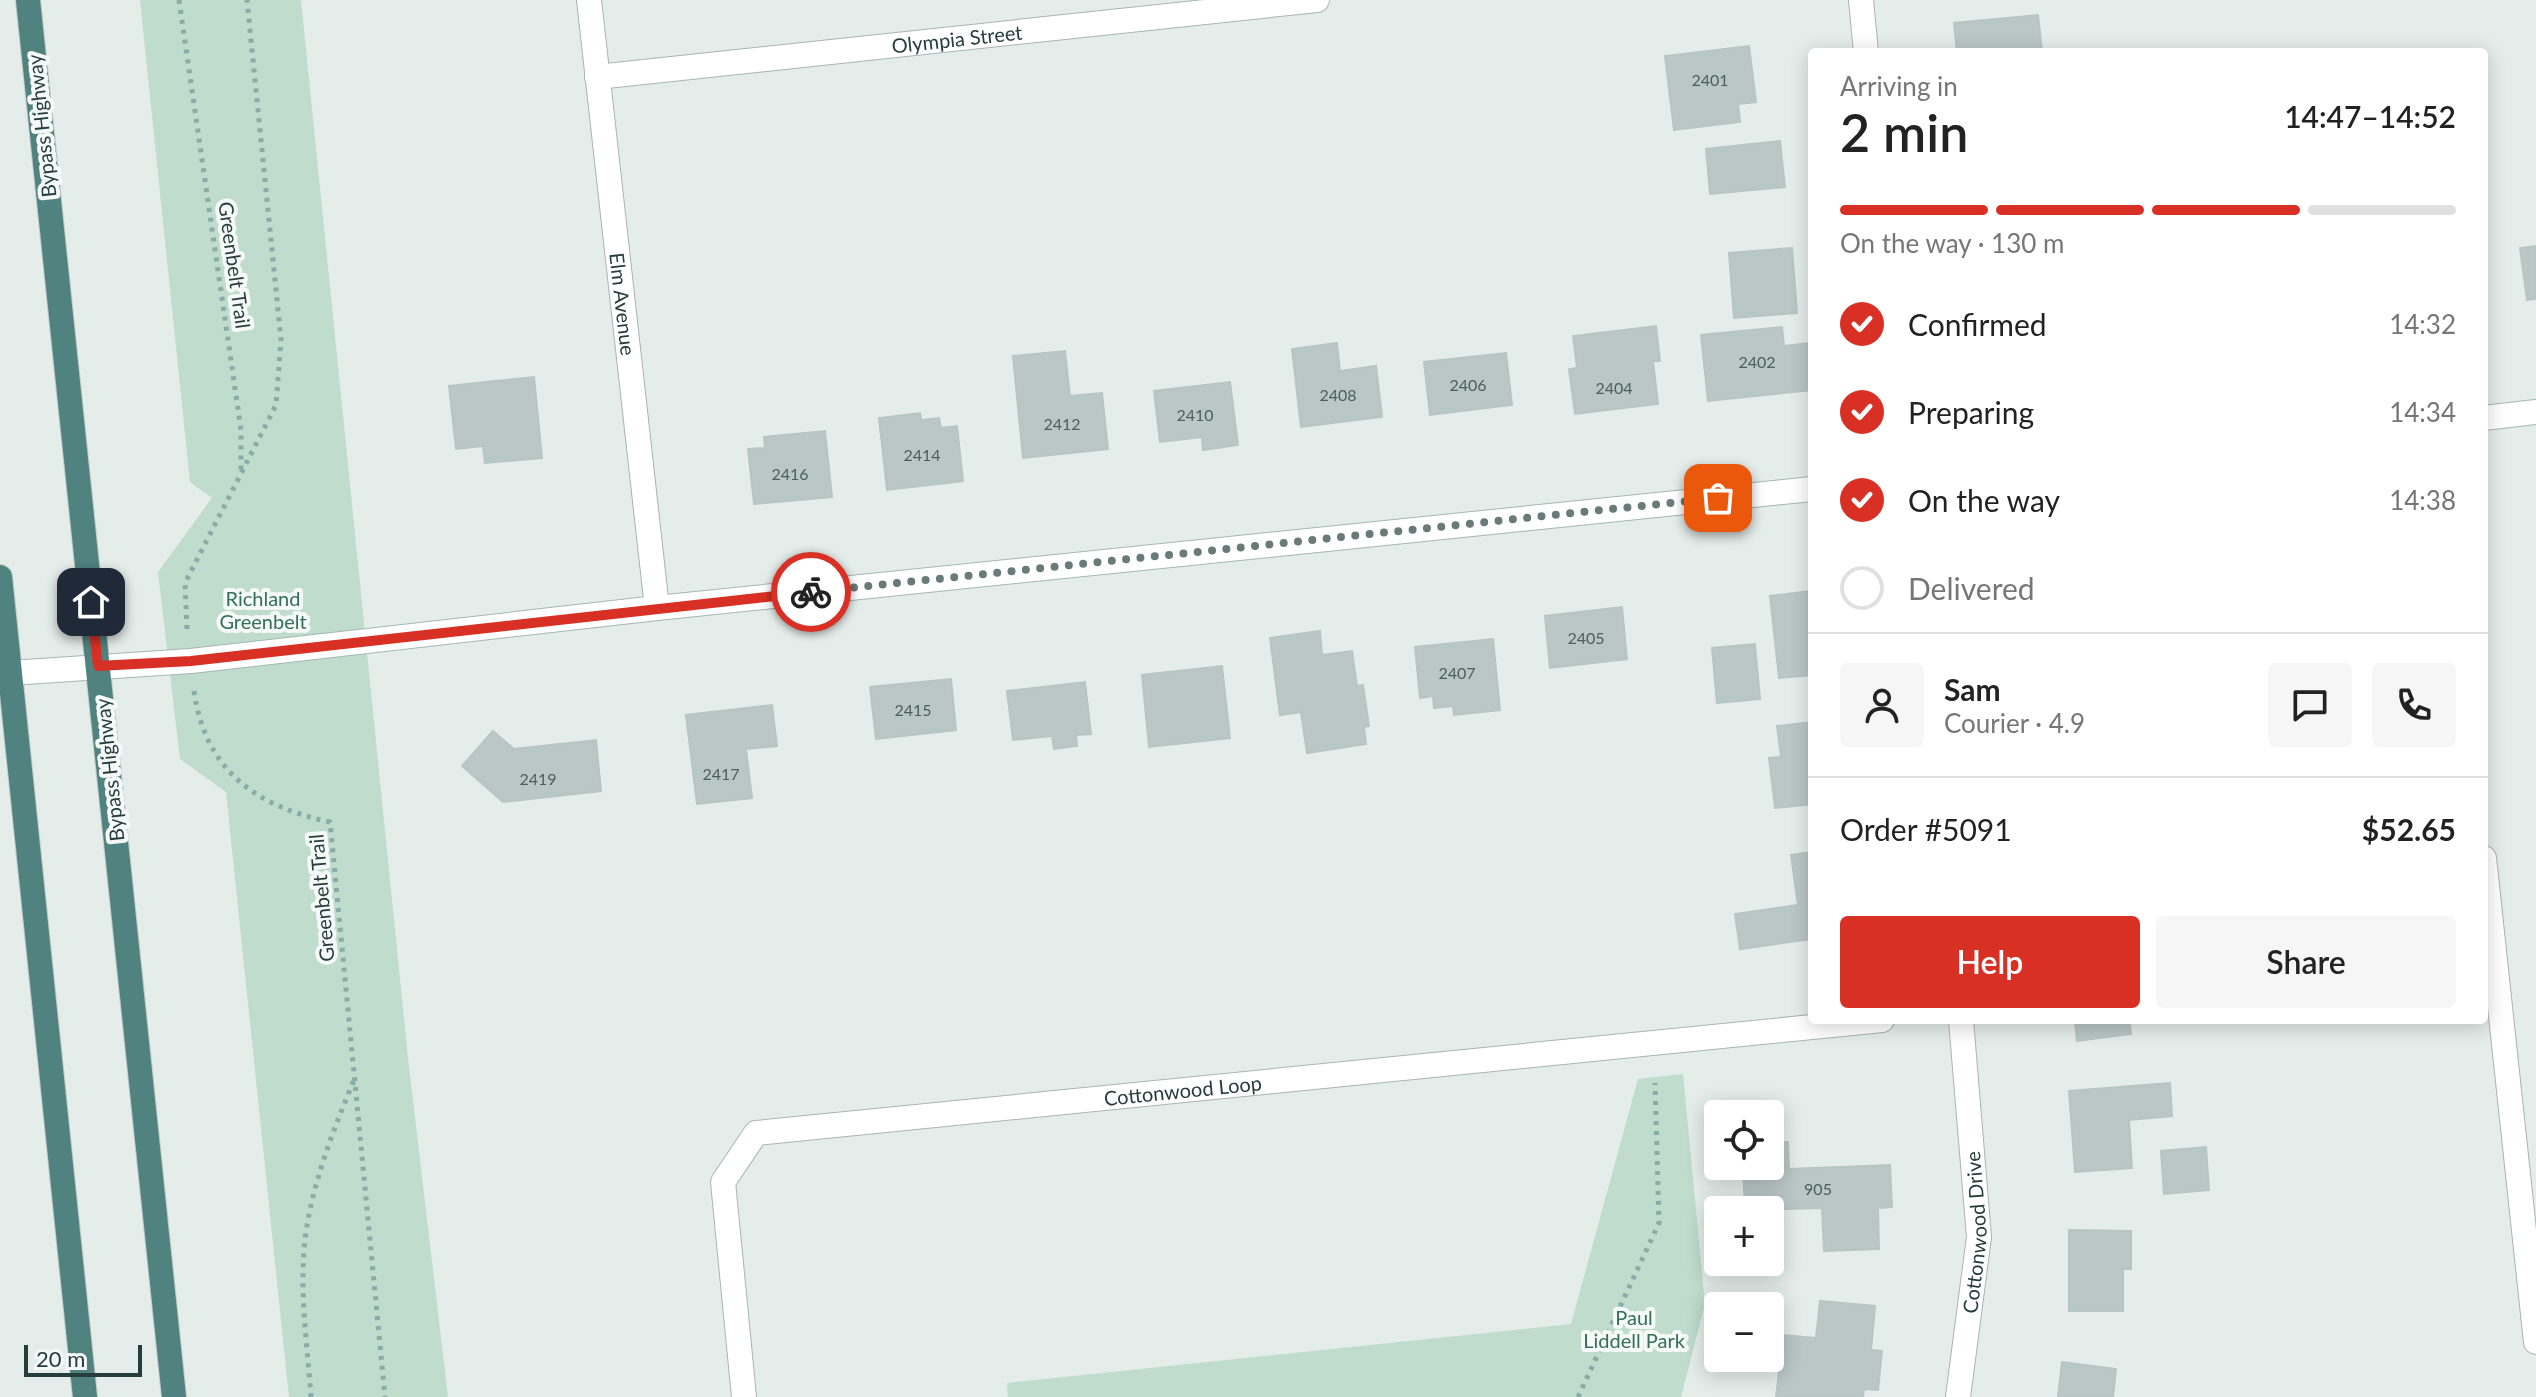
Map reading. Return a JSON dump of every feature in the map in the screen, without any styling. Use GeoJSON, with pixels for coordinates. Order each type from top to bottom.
{"type":"FeatureCollection","features":[{"type":"Feature","properties":{"kind":"highway","name":"Bypass Highway"},"geometry":{"type":"LineString","coordinates":[[28,0],[174,1397]]}},
{"type":"Feature","properties":{"kind":"highway"},"geometry":{"type":"LineString","coordinates":[[0,577],[5,674],[85,1397]]}},
{"type":"Feature","properties":{"kind":"street","name":"Elm Avenue"},"geometry":{"type":"LineString","coordinates":[[589,0],[657,608]]}},
{"type":"Feature","properties":{"kind":"street","name":"Olympia Street"},"geometry":{"type":"LineString","coordinates":[[597,77],[1317,0]]}},
{"type":"Feature","properties":{"kind":"street"},"geometry":{"type":"LineString","coordinates":[[1861,0],[1866,48]]}},
{"type":"Feature","properties":{"kind":"street"},"geometry":{"type":"LineString","coordinates":[[2488,418],[2536,412]]}},
{"type":"Feature","properties":{"kind":"street"},"geometry":{"type":"LineString","coordinates":[[5,674],[191,661],[657,608],[1808,489]]}},
{"type":"Feature","properties":{"kind":"street"},"geometry":{"type":"LineString","coordinates":[[2488,895],[2536,1342]]}},
{"type":"Feature","properties":{"kind":"street","name":"Cottonwood Loop"},"geometry":{"type":"LineString","coordinates":[[744,1397],[723,1182],[756,1133],[1842,1024]]}},
{"type":"Feature","properties":{"kind":"street","name":"Cottonwood Drive"},"geometry":{"type":"LineString","coordinates":[[1958,1397],[1979,1237],[1961,1024]]}},
{"type":"Feature","properties":{"kind":"path","name":"Greenbelt Trail"},"geometry":{"type":"LineString","coordinates":[[179,0],[239,414],[241,476],[185,583],[184,602],[198,719],[209,748],[223,767],[277,804],[330,822],[354,1079],[320,1166],[307,1223],[304,1294],[311,1397]]}},
{"type":"Feature","properties":{"kind":"path"},"geometry":{"type":"LineString","coordinates":[[241,476],[276,405],[281,340],[247,0]]}},
{"type":"Feature","properties":{"kind":"path"},"geometry":{"type":"LineString","coordinates":[[354,1079],[385,1397]]}},
{"type":"Feature","properties":{"kind":"path"},"geometry":{"type":"LineString","coordinates":[[1578,1397],[1659,1223],[1655,1083]]}},
{"type":"Feature","properties":{"kind":"green space","name":"Richland Greenbelt"},"geometry":{"type":"Polygon","coordinates":[[[140,0],[301,0],[408,1058],[448,1397],[289,1397],[226,792],[180,759],[158,572],[212,498],[190,482],[140,0]]]}},
{"type":"Feature","properties":{"kind":"green space","name":"Paul Liddell Park"},"geometry":{"type":"Polygon","coordinates":[[[1683,1074],[1704,1308],[1681,1397],[1008,1397],[1007,1383],[1571,1324],[1638,1079],[1683,1074]]]}},
{"type":"Feature","properties":{"kind":"building"},"geometry":{"type":"Polygon","coordinates":[[[2038,15],[2042,48],[1957,48],[1954,23],[2038,15]]]}},
{"type":"Feature","properties":{"kind":"building"},"geometry":{"type":"Polygon","coordinates":[[[1749,46],[1756,102],[1738,104],[1740,122],[1674,130],[1665,56],[1749,46]]]}},
{"type":"Feature","properties":{"kind":"building"},"geometry":{"type":"Polygon","coordinates":[[[1780,141],[1785,187],[1710,194],[1706,149],[1780,141]]]}},
{"type":"Feature","properties":{"kind":"building"},"geometry":{"type":"Polygon","coordinates":[[[2536,246],[2536,299],[2527,300],[2520,248],[2536,246]]]}},
{"type":"Feature","properties":{"kind":"building"},"geometry":{"type":"Polygon","coordinates":[[[1792,248],[1797,313],[1734,318],[1729,253],[1792,248]]]}},
{"type":"Feature","properties":{"kind":"building"},"geometry":{"type":"Polygon","coordinates":[[[1656,326],[1660,361],[1653,361],[1658,404],[1575,414],[1569,369],[1577,368],[1573,336],[1656,326]]]}},
{"type":"Feature","properties":{"kind":"building"},"geometry":{"type":"Polygon","coordinates":[[[1782,327],[1784,346],[1808,343],[1808,390],[1708,401],[1701,335],[1782,327]]]}},
{"type":"Feature","properties":{"kind":"building"},"geometry":{"type":"Polygon","coordinates":[[[1337,343],[1340,371],[1376,366],[1382,417],[1301,427],[1292,349],[1337,343]]]}},
{"type":"Feature","properties":{"kind":"building"},"geometry":{"type":"Polygon","coordinates":[[[1065,351],[1070,396],[1102,393],[1108,449],[1023,458],[1013,356],[1065,351]]]}},
{"type":"Feature","properties":{"kind":"building"},"geometry":{"type":"Polygon","coordinates":[[[1506,353],[1512,405],[1430,415],[1424,362],[1506,353]]]}},
{"type":"Feature","properties":{"kind":"building"},"geometry":{"type":"Polygon","coordinates":[[[534,377],[542,458],[485,463],[483,446],[456,449],[449,386],[534,377]]]}},
{"type":"Feature","properties":{"kind":"building"},"geometry":{"type":"Polygon","coordinates":[[[1230,382],[1238,445],[1203,450],[1202,437],[1160,442],[1154,391],[1230,382]]]}},
{"type":"Feature","properties":{"kind":"building"},"geometry":{"type":"Polygon","coordinates":[[[920,413],[921,420],[939,418],[941,428],[957,426],[963,481],[887,490],[879,418],[920,413]]]}},
{"type":"Feature","properties":{"kind":"building"},"geometry":{"type":"Polygon","coordinates":[[[825,431],[832,497],[754,504],[748,449],[765,448],[764,437],[825,431]]]}},
{"type":"Feature","properties":{"kind":"building"},"geometry":{"type":"Polygon","coordinates":[[[1808,591],[1808,675],[1779,678],[1770,596],[1808,591]]]}},
{"type":"Feature","properties":{"kind":"building"},"geometry":{"type":"Polygon","coordinates":[[[1622,607],[1627,659],[1550,668],[1545,616],[1622,607]]]}},
{"type":"Feature","properties":{"kind":"building"},"geometry":{"type":"Polygon","coordinates":[[[1320,631],[1322,655],[1352,651],[1357,686],[1363,685],[1369,726],[1364,727],[1366,744],[1307,753],[1301,712],[1280,715],[1270,638],[1320,631]]]}},
{"type":"Feature","properties":{"kind":"building"},"geometry":{"type":"Polygon","coordinates":[[[1493,639],[1500,710],[1454,715],[1453,706],[1434,708],[1433,696],[1420,698],[1415,647],[1493,639]]]}},
{"type":"Feature","properties":{"kind":"building"},"geometry":{"type":"Polygon","coordinates":[[[1755,644],[1760,699],[1717,703],[1712,648],[1755,644]]]}},
{"type":"Feature","properties":{"kind":"building"},"geometry":{"type":"Polygon","coordinates":[[[1222,666],[1230,738],[1149,747],[1142,675],[1222,666]]]}},
{"type":"Feature","properties":{"kind":"building"},"geometry":{"type":"Polygon","coordinates":[[[951,679],[956,730],[876,739],[870,687],[951,679]]]}},
{"type":"Feature","properties":{"kind":"building"},"geometry":{"type":"Polygon","coordinates":[[[1085,682],[1091,734],[1076,735],[1077,746],[1054,749],[1052,736],[1013,740],[1007,691],[1085,682]]]}},
{"type":"Feature","properties":{"kind":"building"},"geometry":{"type":"Polygon","coordinates":[[[772,705],[777,746],[746,749],[752,798],[697,804],[686,715],[772,705]]]}},
{"type":"Feature","properties":{"kind":"building"},"geometry":{"type":"Polygon","coordinates":[[[1808,722],[1808,804],[1775,808],[1769,758],[1781,757],[1777,726],[1808,722]]]}},
{"type":"Feature","properties":{"kind":"building"},"geometry":{"type":"Polygon","coordinates":[[[493,731],[514,749],[596,740],[601,791],[503,802],[462,766],[493,731]]]}},
{"type":"Feature","properties":{"kind":"building"},"geometry":{"type":"Polygon","coordinates":[[[1808,853],[1808,940],[1740,949],[1735,914],[1798,905],[1791,855],[1808,853]]]}},
{"type":"Feature","properties":{"kind":"building"},"geometry":{"type":"Polygon","coordinates":[[[2075,1024],[2130,1024],[2131,1034],[2077,1041],[2075,1024]]]}},
{"type":"Feature","properties":{"kind":"building"},"geometry":{"type":"Polygon","coordinates":[[[2170,1083],[2172,1116],[2129,1120],[2132,1168],[2075,1172],[2069,1091],[2170,1083]]]}},
{"type":"Feature","properties":{"kind":"building"},"geometry":{"type":"Polygon","coordinates":[[[1784,1142],[1788,1142],[1789,1169],[1890,1165],[1892,1207],[1878,1208],[1879,1249],[1824,1251],[1822,1208],[1784,1209],[1784,1196],[1744,1196],[1744,1180],[1784,1180],[1784,1142]]]}},
{"type":"Feature","properties":{"kind":"building"},"geometry":{"type":"Polygon","coordinates":[[[2206,1147],[2209,1190],[2164,1194],[2161,1151],[2206,1147]]]}},
{"type":"Feature","properties":{"kind":"building"},"geometry":{"type":"Polygon","coordinates":[[[2069,1230],[2131,1231],[2131,1269],[2123,1269],[2123,1311],[2069,1311],[2069,1230]]]}},
{"type":"Feature","properties":{"kind":"building"},"geometry":{"type":"Polygon","coordinates":[[[1820,1301],[1875,1306],[1871,1350],[1882,1351],[1878,1390],[1864,1389],[1863,1397],[1776,1397],[1779,1372],[1784,1372],[1784,1335],[1816,1338],[1820,1301]]]}},
{"type":"Feature","properties":{"kind":"building"},"geometry":{"type":"Polygon","coordinates":[[[2062,1362],[2116,1369],[2113,1397],[2058,1397],[2062,1362]]]}},
{"type":"Feature","properties":{"kind":"way so far"},"geometry":{"type":"LineString","coordinates":[[811,592],[1718,498]]}},
{"type":"Feature","properties":{"kind":"route"},"geometry":{"type":"LineString","coordinates":[[91,602],[98,666],[191,661],[811,592]]}}]}
